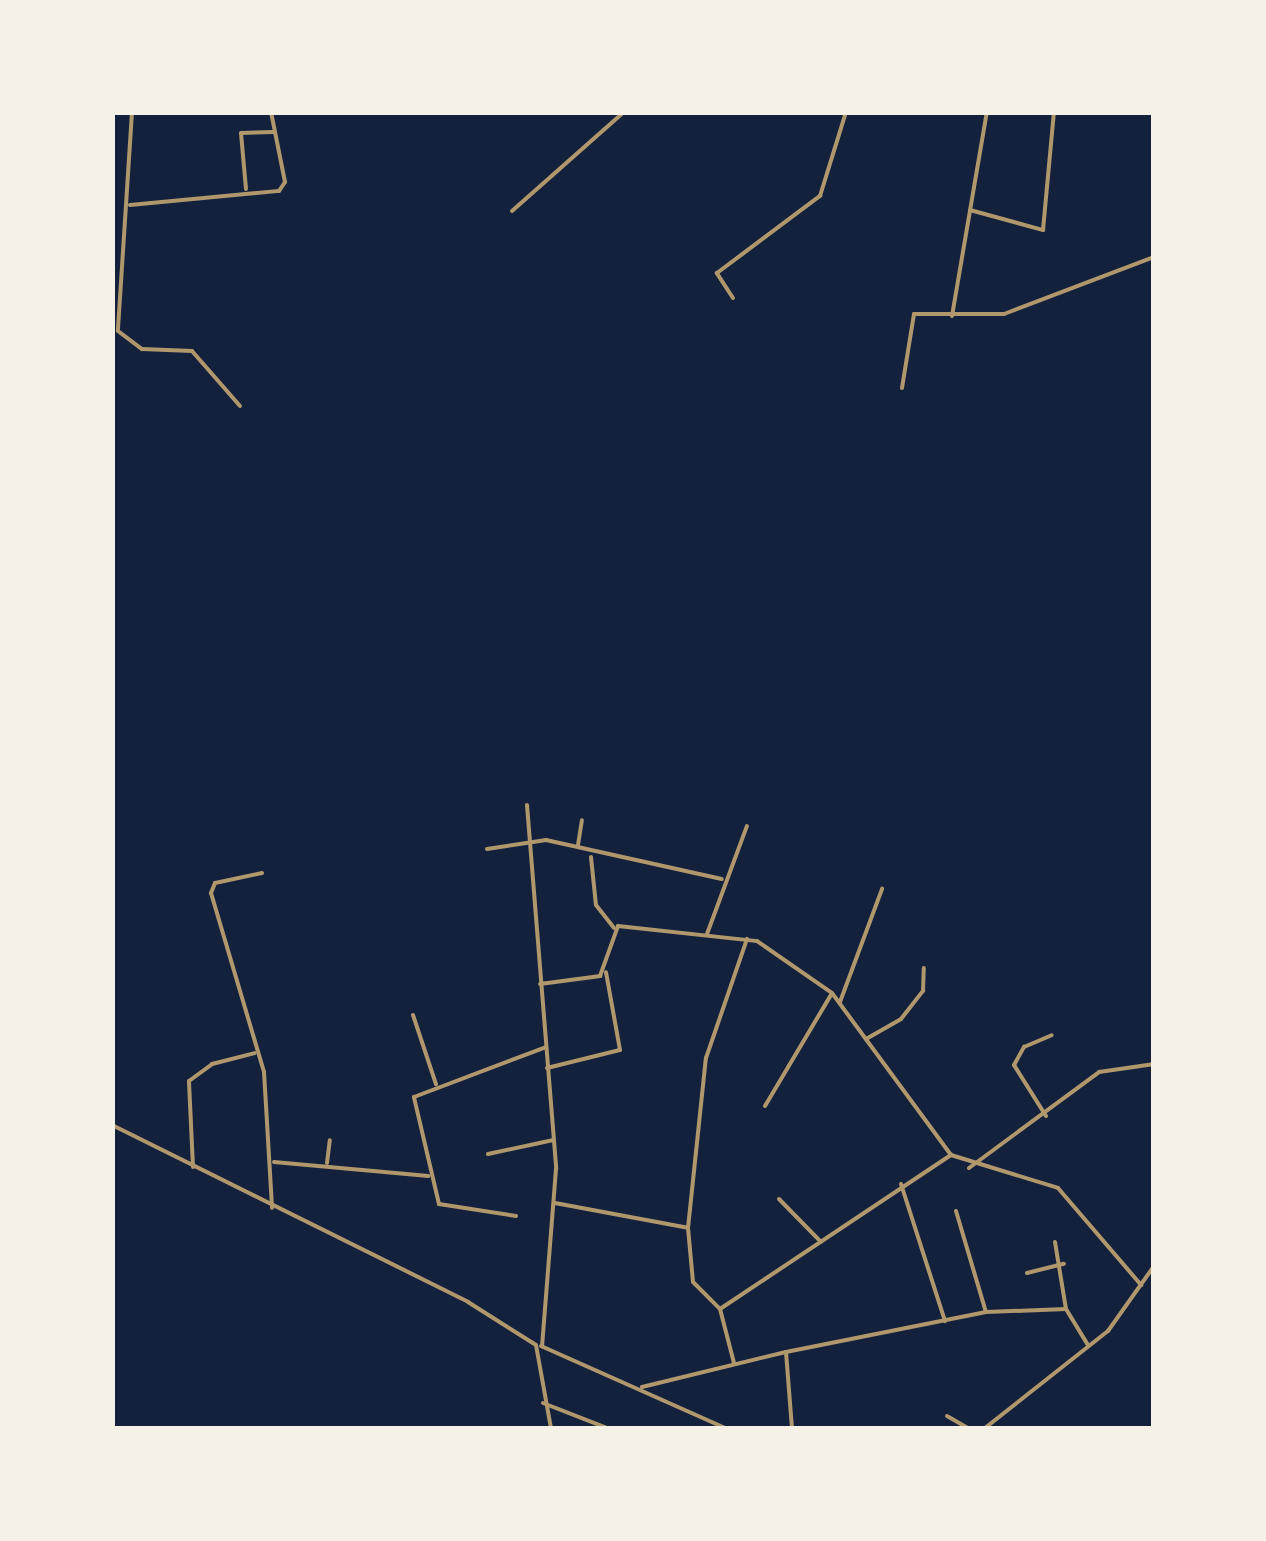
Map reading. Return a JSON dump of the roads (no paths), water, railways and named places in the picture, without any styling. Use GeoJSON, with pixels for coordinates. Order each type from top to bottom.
{"type":"FeatureCollection","features":[{"type":"Feature","properties":{"kind":"street"},"geometry":{"type":"LineString","coordinates":[[132,112],[130,205],[118,330],[142,349],[192,351],[240,406]]}},
{"type":"Feature","properties":{"kind":"street"},"geometry":{"type":"LineString","coordinates":[[130,205],[246,189],[270,194],[286,182],[271,112]]}},
{"type":"Feature","properties":{"kind":"street"},"geometry":{"type":"LineString","coordinates":[[512,211],[624,112]]}},
{"type":"Feature","properties":{"kind":"street"},"geometry":{"type":"LineString","coordinates":[[733,298],[717,273],[820,196],[846,112]]}},
{"type":"Feature","properties":{"kind":"street"},"geometry":{"type":"LineString","coordinates":[[952,316],[988,112]]}},
{"type":"Feature","properties":{"kind":"street"},"geometry":{"type":"LineString","coordinates":[[968,209],[1043,230],[1054,112]]}},
{"type":"Feature","properties":{"kind":"street"},"geometry":{"type":"LineString","coordinates":[[246,189],[240,133],[273,132]]}},
{"type":"Feature","properties":{"kind":"street"},"geometry":{"type":"LineString","coordinates":[[902,388],[914,314],[1004,314],[1154,257]]}},
{"type":"Feature","properties":{"kind":"street"},"geometry":{"type":"LineString","coordinates":[[526,805],[554,1140],[555,1202],[539,1346],[543,1404],[551,1428]]}},
{"type":"Feature","properties":{"kind":"street"},"geometry":{"type":"LineString","coordinates":[[577,847],[582,820]]}},
{"type":"Feature","properties":{"kind":"street"},"geometry":{"type":"LineString","coordinates":[[707,934],[722,879],[748,826]]}},
{"type":"Feature","properties":{"kind":"street"},"geometry":{"type":"LineString","coordinates":[[486,849],[528,843],[577,847],[591,857],[722,879]]}},
{"type":"Feature","properties":{"kind":"street"},"geometry":{"type":"LineString","coordinates":[[591,857],[596,905],[614,928],[748,939],[832,992],[950,1155],[969,1168],[1058,1188],[1141,1285]]}},
{"type":"Feature","properties":{"kind":"street"},"geometry":{"type":"LineString","coordinates":[[262,873],[215,883],[211,893],[257,1053],[273,1162],[272,1208]]}},
{"type":"Feature","properties":{"kind":"street"},"geometry":{"type":"LineString","coordinates":[[840,1002],[882,889]]}},
{"type":"Feature","properties":{"kind":"street"},"geometry":{"type":"LineString","coordinates":[[548,1068],[620,1050],[606,971],[614,928]]}},
{"type":"Feature","properties":{"kind":"street"},"geometry":{"type":"LineString","coordinates":[[734,1363],[720,1310],[693,1282],[688,1228],[706,1058],[748,939]]}},
{"type":"Feature","properties":{"kind":"street"},"geometry":{"type":"LineString","coordinates":[[866,1040],[912,1005],[924,968]]}},
{"type":"Feature","properties":{"kind":"street"},"geometry":{"type":"LineString","coordinates":[[540,984],[606,971]]}},
{"type":"Feature","properties":{"kind":"street"},"geometry":{"type":"LineString","coordinates":[[765,1106],[832,992]]}},
{"type":"Feature","properties":{"kind":"street"},"geometry":{"type":"LineString","coordinates":[[412,1015],[436,1084]]}},
{"type":"Feature","properties":{"kind":"street"},"geometry":{"type":"LineString","coordinates":[[1046,1116],[1014,1065],[1024,1047],[1052,1035]]}},
{"type":"Feature","properties":{"kind":"street"},"geometry":{"type":"LineString","coordinates":[[516,1216],[440,1204],[428,1176],[414,1097],[436,1084],[546,1047]]}},
{"type":"Feature","properties":{"kind":"street"},"geometry":{"type":"LineString","coordinates":[[194,1167],[189,1081],[212,1064],[257,1053]]}},
{"type":"Feature","properties":{"kind":"street"},"geometry":{"type":"LineString","coordinates":[[969,1168],[1046,1116],[1099,1072],[1154,1064]]}},
{"type":"Feature","properties":{"kind":"street"},"geometry":{"type":"LineString","coordinates":[[112,1126],[539,1346],[642,1387],[725,1428]]}},
{"type":"Feature","properties":{"kind":"street"},"geometry":{"type":"LineString","coordinates":[[327,1163],[330,1140]]}},
{"type":"Feature","properties":{"kind":"street"},"geometry":{"type":"LineString","coordinates":[[488,1154],[554,1140]]}},
{"type":"Feature","properties":{"kind":"street"},"geometry":{"type":"LineString","coordinates":[[720,1310],[901,1184],[950,1155]]}},
{"type":"Feature","properties":{"kind":"street"},"geometry":{"type":"LineString","coordinates":[[273,1162],[327,1163],[428,1176]]}},
{"type":"Feature","properties":{"kind":"street"},"geometry":{"type":"LineString","coordinates":[[901,1184],[944,1321]]}},
{"type":"Feature","properties":{"kind":"street"},"geometry":{"type":"LineString","coordinates":[[779,1199],[822,1242]]}},
{"type":"Feature","properties":{"kind":"street"},"geometry":{"type":"LineString","coordinates":[[555,1202],[688,1228]]}},
{"type":"Feature","properties":{"kind":"street"},"geometry":{"type":"LineString","coordinates":[[956,1211],[986,1312]]}},
{"type":"Feature","properties":{"kind":"street"},"geometry":{"type":"LineString","coordinates":[[1055,1242],[1064,1264],[1066,1309],[1088,1344]]}},
{"type":"Feature","properties":{"kind":"street"},"geometry":{"type":"LineString","coordinates":[[1028,1273],[1064,1264]]}},
{"type":"Feature","properties":{"kind":"street"},"geometry":{"type":"LineString","coordinates":[[985,1428],[1088,1344],[1154,1266]]}},
{"type":"Feature","properties":{"kind":"street"},"geometry":{"type":"LineString","coordinates":[[642,1387],[734,1363],[986,1312],[1066,1309]]}},
{"type":"Feature","properties":{"kind":"street"},"geometry":{"type":"LineString","coordinates":[[786,1352],[792,1428]]}},
{"type":"Feature","properties":{"kind":"street"},"geometry":{"type":"LineString","coordinates":[[543,1404],[606,1428]]}},
{"type":"Feature","properties":{"kind":"street"},"geometry":{"type":"LineString","coordinates":[[947,1416],[968,1428]]}}]}
